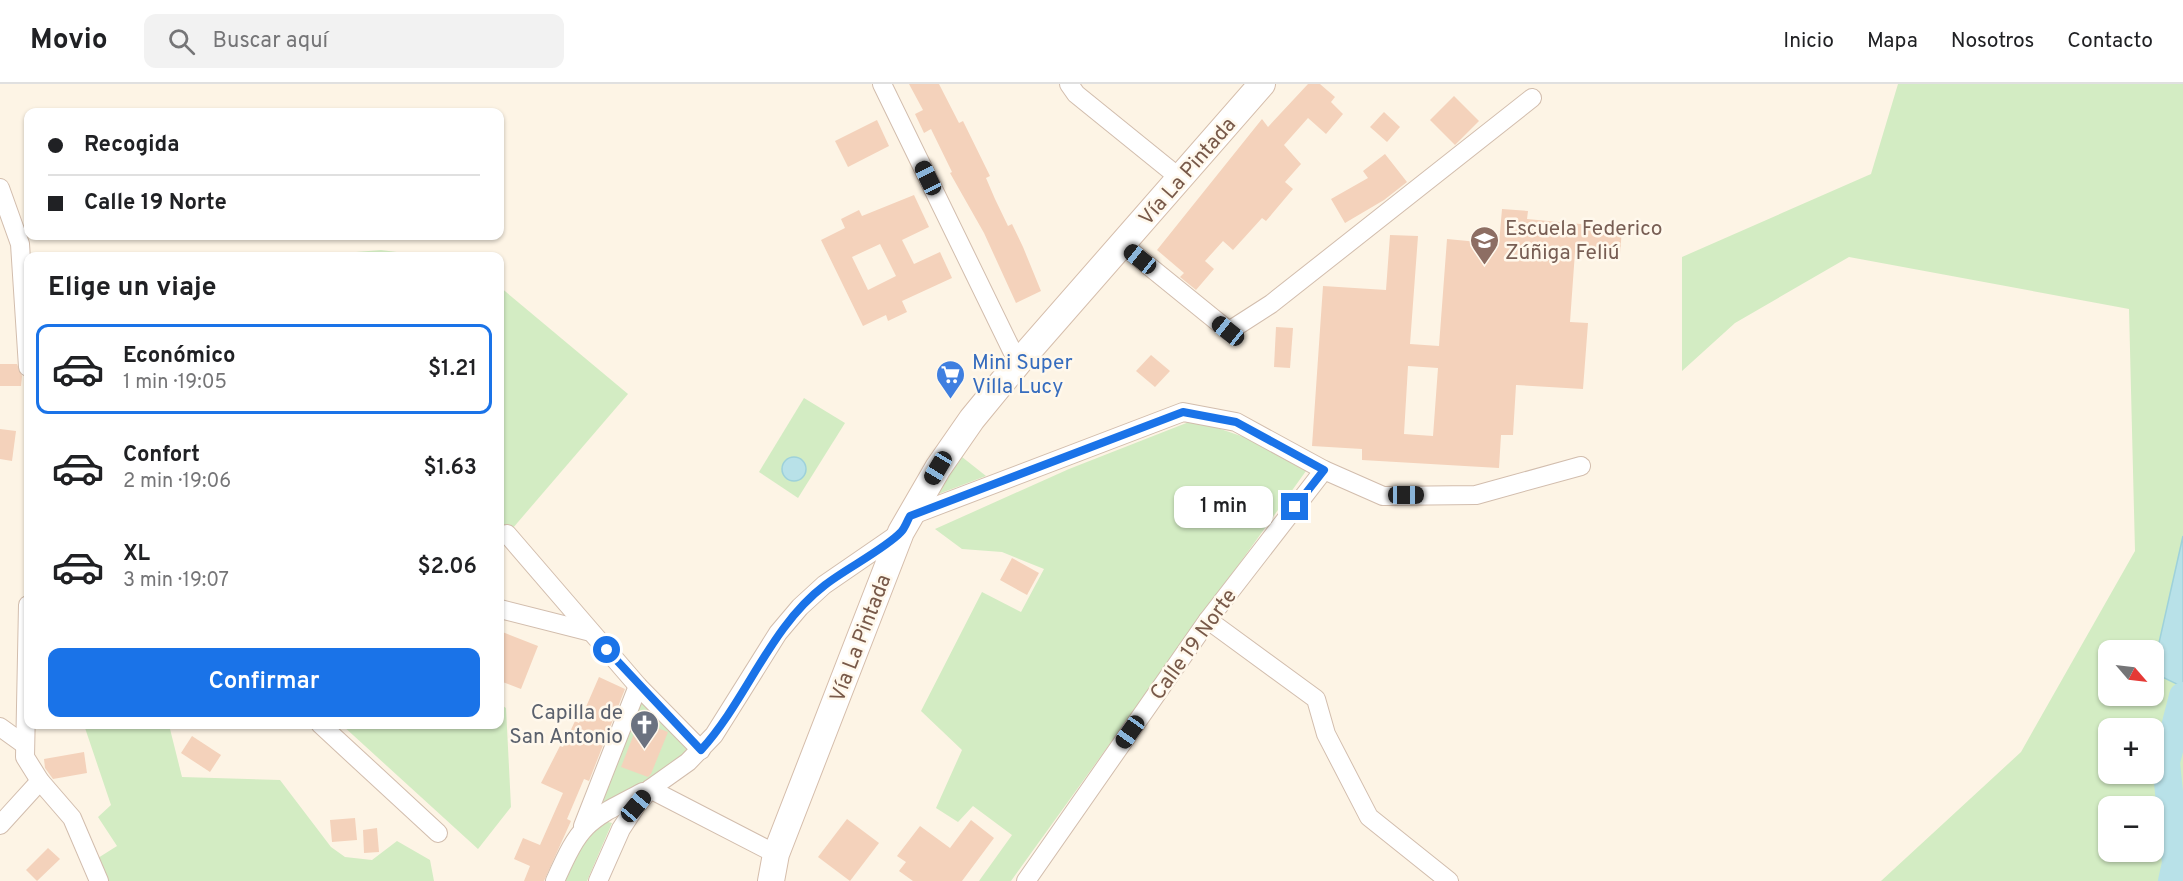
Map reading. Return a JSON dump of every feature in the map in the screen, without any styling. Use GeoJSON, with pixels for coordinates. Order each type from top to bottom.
{"type":"FeatureCollection","features":[{"type":"Feature","properties":{"kind":"main road","name":"Vía La Pintada"},"geometry":{"type":"LineString","coordinates":[[771,881],[776,854],[905,524],[972,419],[1018,363],[1263,84]]}},
{"type":"Feature","properties":{"kind":"street"},"geometry":{"type":"LineString","coordinates":[[882,84],[1018,363]]}},
{"type":"Feature","properties":{"kind":"street"},"geometry":{"type":"LineString","coordinates":[[1069,84],[1076,94],[1181,179]]}},
{"type":"Feature","properties":{"kind":"street"},"geometry":{"type":"LineString","coordinates":[[1123,245],[1228,331],[1271,304],[1532,98]]}},
{"type":"Feature","properties":{"kind":"street"},"geometry":{"type":"LineString","coordinates":[[0,188],[20,244],[24,306]]}},
{"type":"Feature","properties":{"kind":"street"},"geometry":{"type":"LineString","coordinates":[[20,244],[31,252]]}},
{"type":"Feature","properties":{"kind":"street"},"geometry":{"type":"LineString","coordinates":[[584,826],[606,811],[650,789],[701,750],[727,719],[778,633],[800,607],[824,585],[905,524],[1183,412],[1236,422],[1324,470],[1383,496],[1476,495],[1581,466]]}},
{"type":"Feature","properties":{"kind":"street","name":"Calle 19 Norte"},"geometry":{"type":"LineString","coordinates":[[1026,881],[1208,620],[1324,470]]}},
{"type":"Feature","properties":{"kind":"street"},"geometry":{"type":"LineString","coordinates":[[507,534],[638,686],[701,750]]}},
{"type":"Feature","properties":{"kind":"street"},"geometry":{"type":"LineString","coordinates":[[504,610],[591,632]]}},
{"type":"Feature","properties":{"kind":"street"},"geometry":{"type":"LineString","coordinates":[[1208,620],[1316,699],[1326,734],[1369,817],[1449,881]]}},
{"type":"Feature","properties":{"kind":"street"},"geometry":{"type":"LineString","coordinates":[[555,881],[569,848],[584,826],[638,686]]}},
{"type":"Feature","properties":{"kind":"street"},"geometry":{"type":"LineString","coordinates":[[0,727],[25,745]]}},
{"type":"Feature","properties":{"kind":"street"},"geometry":{"type":"LineString","coordinates":[[25,729],[25,757],[40,781],[72,818],[99,881]]}},
{"type":"Feature","properties":{"kind":"street"},"geometry":{"type":"LineString","coordinates":[[325,729],[438,833]]}},
{"type":"Feature","properties":{"kind":"street"},"geometry":{"type":"LineString","coordinates":[[0,825],[40,781]]}},
{"type":"Feature","properties":{"kind":"street"},"geometry":{"type":"LineString","coordinates":[[650,789],[776,854]]}},
{"type":"Feature","properties":{"kind":"street"},"geometry":{"type":"LineString","coordinates":[[598,881],[621,829],[650,789]]}},
{"type":"Feature","properties":{"kind":"green space"},"geometry":{"type":"Polygon","coordinates":[[[1898,84],[2183,84],[2183,881],[1881,881],[2021,752],[2135,551],[2129,309],[1849,257],[1735,323],[1682,371],[1682,257],[1871,174],[1898,84]]]}},
{"type":"Feature","properties":{"kind":"green space"},"geometry":{"type":"Polygon","coordinates":[[[381,250],[397,252],[356,252],[381,250]]]}},
{"type":"Feature","properties":{"kind":"green space"},"geometry":{"type":"Polygon","coordinates":[[[504,290],[628,394],[504,538],[504,290]]]}},
{"type":"Feature","properties":{"kind":"green space"},"geometry":{"type":"Polygon","coordinates":[[[804,398],[845,423],[798,498],[759,472],[804,398]]]}},
{"type":"Feature","properties":{"kind":"green space"},"geometry":{"type":"Polygon","coordinates":[[[1194,420],[1244,437],[1306,471],[1011,881],[979,881],[1012,835],[973,806],[958,822],[936,808],[962,750],[921,711],[982,592],[1021,612],[1044,569],[1002,552],[962,549],[935,529],[1069,469],[1194,420]]]}},
{"type":"Feature","properties":{"kind":"green space"},"geometry":{"type":"Polygon","coordinates":[[[957,453],[986,476],[928,498],[957,453]]]}},
{"type":"Feature","properties":{"kind":"green space"},"geometry":{"type":"Polygon","coordinates":[[[644,695],[693,748],[649,785],[595,813],[644,695]]]}},
{"type":"Feature","properties":{"kind":"green space"},"geometry":{"type":"Polygon","coordinates":[[[504,707],[506,708],[511,807],[478,849],[346,729],[504,729],[504,707]]]}},
{"type":"Feature","properties":{"kind":"green space"},"geometry":{"type":"Polygon","coordinates":[[[85,729],[170,729],[182,777],[280,780],[331,847],[345,857],[372,860],[397,841],[430,860],[434,881],[107,881],[98,858],[117,846],[98,817],[111,805],[85,729]]]}},
{"type":"Feature","properties":{"kind":"green space"},"geometry":{"type":"Polygon","coordinates":[[[600,820],[612,823],[587,881],[564,881],[585,833],[600,820]]]}},
{"type":"Feature","properties":{"kind":"water"},"geometry":{"type":"Polygon","coordinates":[[[794,457],[803,460],[806,469],[803,478],[794,481],[785,478],[782,469],[785,460],[794,457]]]}},
{"type":"Feature","properties":{"kind":"water"},"geometry":{"type":"Polygon","coordinates":[[[2183,536],[2183,687],[2164,678],[2164,640],[2160,640],[2183,536]]]}},
{"type":"Feature","properties":{"kind":"building"},"geometry":{"type":"Polygon","coordinates":[[[909,84],[939,84],[959,123],[963,121],[990,176],[986,178],[995,199],[1008,226],[1012,224],[1041,291],[1016,303],[984,233],[950,173],[952,172],[931,129],[924,133],[915,114],[923,110],[909,84]]]}},
{"type":"Feature","properties":{"kind":"building"},"geometry":{"type":"Polygon","coordinates":[[[1308,84],[1320,84],[1335,97],[1331,102],[1343,114],[1326,134],[1308,118],[1284,145],[1301,164],[1285,182],[1293,189],[1266,221],[1262,218],[1233,250],[1223,241],[1205,261],[1214,269],[1196,290],[1180,277],[1184,273],[1157,250],[1262,119],[1268,127],[1308,84]]]}},
{"type":"Feature","properties":{"kind":"building"},"geometry":{"type":"Polygon","coordinates":[[[1454,96],[1479,121],[1455,145],[1430,120],[1454,96]]]}},
{"type":"Feature","properties":{"kind":"building"},"geometry":{"type":"Polygon","coordinates":[[[1384,112],[1400,127],[1387,142],[1370,127],[1384,112]]]}},
{"type":"Feature","properties":{"kind":"building"},"geometry":{"type":"Polygon","coordinates":[[[877,120],[889,146],[848,167],[835,141],[877,120]]]}},
{"type":"Feature","properties":{"kind":"building"},"geometry":{"type":"Polygon","coordinates":[[[1385,154],[1407,182],[1384,200],[1345,223],[1331,199],[1368,178],[1363,171],[1385,154]]]}},
{"type":"Feature","properties":{"kind":"building"},"geometry":{"type":"Polygon","coordinates":[[[914,195],[929,227],[902,240],[914,264],[940,252],[952,278],[902,301],[907,312],[888,321],[886,315],[863,326],[821,240],[845,228],[841,219],[859,210],[862,216],[914,195]],[[880,244],[852,257],[868,290],[896,276],[880,244]]]}},
{"type":"Feature","properties":{"kind":"building"},"geometry":{"type":"Polygon","coordinates":[[[1502,209],[1528,211],[1527,219],[1622,228],[1620,255],[1575,252],[1570,322],[1588,323],[1583,389],[1516,385],[1513,435],[1501,435],[1499,468],[1362,460],[1362,449],[1312,446],[1323,286],[1386,290],[1390,235],[1418,236],[1410,344],[1439,346],[1447,239],[1499,244],[1502,209]],[[1408,366],[1404,434],[1433,436],[1438,368],[1408,366]]]}},
{"type":"Feature","properties":{"kind":"building"},"geometry":{"type":"Polygon","coordinates":[[[1276,327],[1293,328],[1290,368],[1274,367],[1276,327]]]}},
{"type":"Feature","properties":{"kind":"building"},"geometry":{"type":"Polygon","coordinates":[[[1151,355],[1170,371],[1155,387],[1136,371],[1151,355]]]}},
{"type":"Feature","properties":{"kind":"building"},"geometry":{"type":"Polygon","coordinates":[[[0,364],[17,364],[22,376],[21,386],[0,386],[0,364]]]}},
{"type":"Feature","properties":{"kind":"building"},"geometry":{"type":"Polygon","coordinates":[[[0,429],[16,431],[12,461],[0,459],[0,429]]]}},
{"type":"Feature","properties":{"kind":"building"},"geometry":{"type":"Polygon","coordinates":[[[1012,558],[1039,573],[1027,595],[1000,580],[1012,558]]]}},
{"type":"Feature","properties":{"kind":"building"},"geometry":{"type":"Polygon","coordinates":[[[504,633],[538,646],[521,689],[504,683],[504,633]]]}},
{"type":"Feature","properties":{"kind":"building"},"geometry":{"type":"Polygon","coordinates":[[[599,677],[625,689],[589,781],[584,779],[567,819],[571,821],[544,881],[524,881],[530,866],[514,859],[523,838],[540,845],[563,793],[541,783],[560,746],[563,747],[575,721],[579,723],[599,677]]]}},
{"type":"Feature","properties":{"kind":"building","name":"Capilla de San Antonio"},"geometry":{"type":"Polygon","coordinates":[[[639,721],[668,732],[648,777],[621,767],[639,721]]]}},
{"type":"Feature","properties":{"kind":"building"},"geometry":{"type":"Polygon","coordinates":[[[192,736],[221,755],[210,772],[181,753],[192,736]]]}},
{"type":"Feature","properties":{"kind":"building"},"geometry":{"type":"Polygon","coordinates":[[[84,752],[87,773],[53,779],[45,768],[44,759],[84,752]]]}},
{"type":"Feature","properties":{"kind":"building"},"geometry":{"type":"Polygon","coordinates":[[[355,818],[357,840],[332,842],[330,820],[355,818]]]}},
{"type":"Feature","properties":{"kind":"building"},"geometry":{"type":"Polygon","coordinates":[[[847,819],[879,843],[850,881],[818,857],[847,819]]]}},
{"type":"Feature","properties":{"kind":"building"},"geometry":{"type":"Polygon","coordinates":[[[971,820],[994,838],[962,881],[913,881],[899,871],[906,862],[897,856],[920,826],[950,848],[971,820]]]}},
{"type":"Feature","properties":{"kind":"building"},"geometry":{"type":"Polygon","coordinates":[[[377,828],[379,852],[364,853],[363,830],[377,828]]]}},
{"type":"Feature","properties":{"kind":"building"},"geometry":{"type":"Polygon","coordinates":[[[48,848],[60,859],[37,881],[26,870],[48,848]]]}},
{"type":"Feature","properties":{"kind":"waterway"},"geometry":{"type":"LineString","coordinates":[[2172,881],[2176,863],[2166,762],[2183,696]]}},
{"type":"Feature","properties":{"kind":"place","name":"Escuela Federico Zúñiga Feliú"},"geometry":{"type":"Point","coordinates":[1484,266]}},
{"type":"Feature","properties":{"kind":"place","name":"Mini Super Villa Lucy"},"geometry":{"type":"Point","coordinates":[951,400]}},
{"type":"Feature","properties":{"kind":"place","name":"Capilla de San Antonio"},"geometry":{"type":"Point","coordinates":[644,750]}},
{"type":"Feature","properties":{"kind":"route"},"geometry":{"type":"LineString","coordinates":[[607,650],[638,686],[701,750],[727,719],[778,633],[800,607],[824,585],[901,532],[910,516],[1183,412],[1236,422],[1324,470],[1295,507]]}}]}
